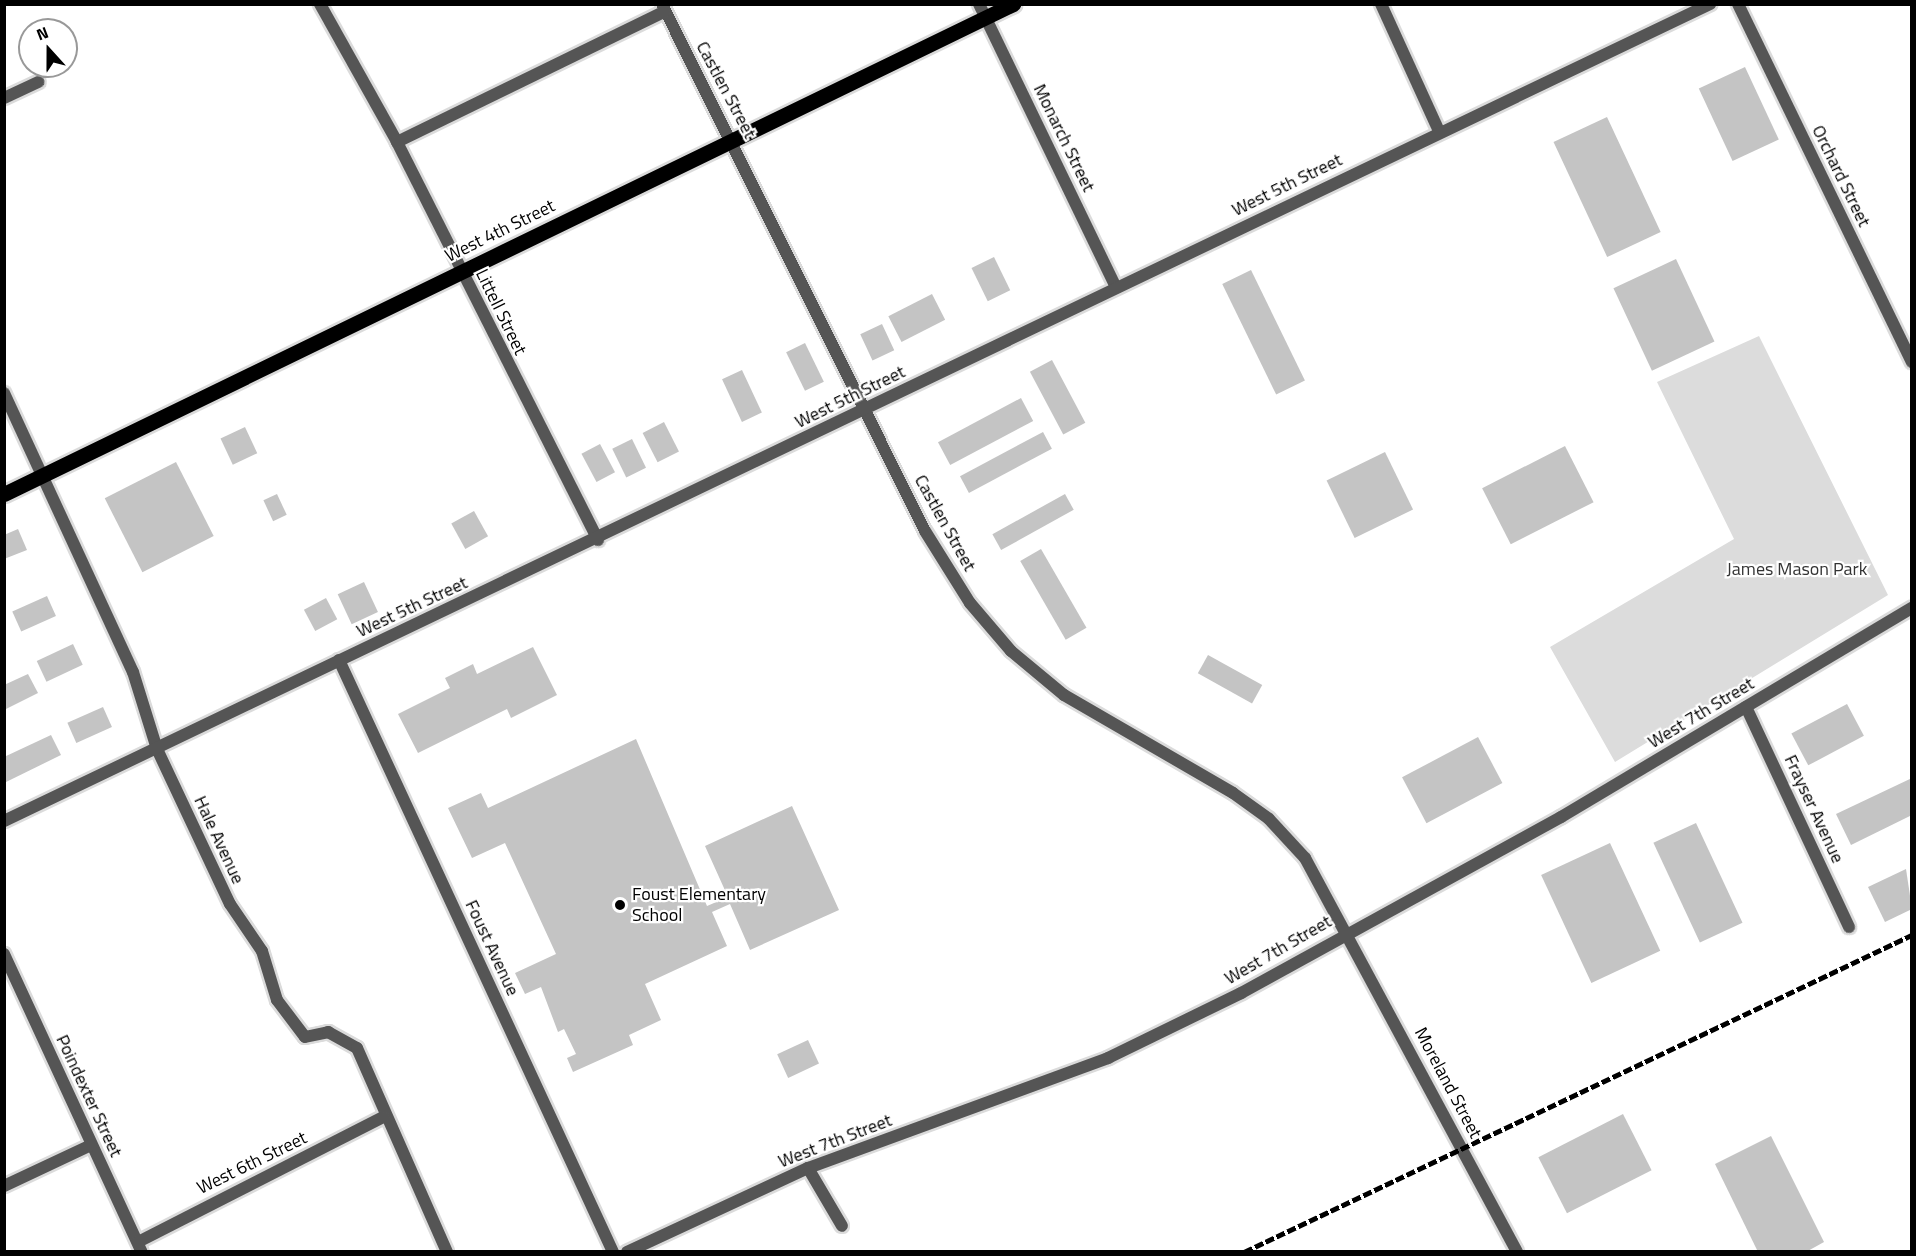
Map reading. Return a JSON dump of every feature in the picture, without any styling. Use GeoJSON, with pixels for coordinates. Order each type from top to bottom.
{"type":"FeatureCollection","features":[{"type":"Feature","properties":{"kind":"main road","name":"West 4th Street"},"geometry":{"type":"LineString","coordinates":[[4,494],[733,141],[982,11],[1013,4]]}},
{"type":"Feature","properties":{"kind":"street","name":"Littell Street"},"geometry":{"type":"LineString","coordinates":[[320,4],[397,142],[598,540]]}},
{"type":"Feature","properties":{"kind":"street"},"geometry":{"type":"LineString","coordinates":[[1381,4],[1439,131]]}},
{"type":"Feature","properties":{"kind":"street","name":"West 5th Street"},"geometry":{"type":"LineString","coordinates":[[4,821],[339,660],[598,540],[1439,131],[1710,4]]}},
{"type":"Feature","properties":{"kind":"street","name":"Orchard Street"},"geometry":{"type":"LineString","coordinates":[[1738,4],[1911,362]]}},
{"type":"Feature","properties":{"kind":"street"},"geometry":{"type":"LineString","coordinates":[[397,142],[663,8]]}},
{"type":"Feature","properties":{"kind":"street","name":"Castlen Street"},"geometry":{"type":"LineString","coordinates":[[663,8],[733,141],[867,408],[925,531],[970,603],[1011,651],[1064,696],[1269,819],[1305,858],[1348,931]]}},
{"type":"Feature","properties":{"kind":"street","name":"Monarch Street"},"geometry":{"type":"LineString","coordinates":[[982,11],[1116,288]]}},
{"type":"Feature","properties":{"kind":"street"},"geometry":{"type":"LineString","coordinates":[[4,98],[39,82]]}},
{"type":"Feature","properties":{"kind":"street","name":"Hale Avenue"},"geometry":{"type":"LineString","coordinates":[[4,393],[41,478],[133,672],[157,749],[230,904],[262,951],[277,1000],[305,1037],[328,1032],[357,1048],[383,1117],[447,1251]]}},
{"type":"Feature","properties":{"kind":"street","name":"West 7th Street"},"geometry":{"type":"LineString","coordinates":[[627,1251],[808,1168],[1108,1058],[1241,993],[1348,931],[1561,817],[1911,608]]}},
{"type":"Feature","properties":{"kind":"street","name":"Foust Avenue"},"geometry":{"type":"LineString","coordinates":[[339,660],[613,1251]]}},
{"type":"Feature","properties":{"kind":"street","name":"Frayser Avenue"},"geometry":{"type":"LineString","coordinates":[[1746,707],[1849,927]]}},
{"type":"Feature","properties":{"kind":"street","name":"Moreland Street"},"geometry":{"type":"LineString","coordinates":[[1348,931],[1517,1251]]}},
{"type":"Feature","properties":{"kind":"street","name":"Poindexter Street"},"geometry":{"type":"LineString","coordinates":[[4,954],[140,1247]]}},
{"type":"Feature","properties":{"kind":"street","name":"West 6th Street"},"geometry":{"type":"LineString","coordinates":[[140,1247],[383,1117]]}},
{"type":"Feature","properties":{"kind":"street"},"geometry":{"type":"LineString","coordinates":[[4,1186],[91,1145]]}},
{"type":"Feature","properties":{"kind":"street"},"geometry":{"type":"LineString","coordinates":[[808,1168],[842,1226]]}},
{"type":"Feature","properties":{"kind":"green space","name":"James Mason Park"},"geometry":{"type":"Polygon","coordinates":[[[1759,336],[1888,595],[1615,762],[1550,647],[1734,539],[1657,382],[1759,336]]]}},
{"type":"Feature","properties":{"kind":"building"},"geometry":{"type":"Polygon","coordinates":[[[1745,67],[1779,140],[1733,161],[1699,89],[1745,67]]]}},
{"type":"Feature","properties":{"kind":"building"},"geometry":{"type":"Polygon","coordinates":[[[1607,117],[1661,232],[1607,257],[1554,142],[1607,117]]]}},
{"type":"Feature","properties":{"kind":"building"},"geometry":{"type":"Polygon","coordinates":[[[994,257],[1010,290],[988,301],[972,268],[994,257]]]}},
{"type":"Feature","properties":{"kind":"building"},"geometry":{"type":"Polygon","coordinates":[[[1676,259],[1714,341],[1652,371],[1613,288],[1676,259]]]}},
{"type":"Feature","properties":{"kind":"building"},"geometry":{"type":"Polygon","coordinates":[[[1251,270],[1305,381],[1276,395],[1222,284],[1251,270]]]}},
{"type":"Feature","properties":{"kind":"building"},"geometry":{"type":"Polygon","coordinates":[[[932,294],[945,320],[902,342],[888,316],[932,294]]]}},
{"type":"Feature","properties":{"kind":"building"},"geometry":{"type":"Polygon","coordinates":[[[882,324],[894,350],[873,360],[860,334],[882,324]]]}},
{"type":"Feature","properties":{"kind":"building"},"geometry":{"type":"Polygon","coordinates":[[[805,343],[824,382],[805,391],[786,352],[805,343]]]}},
{"type":"Feature","properties":{"kind":"building"},"geometry":{"type":"Polygon","coordinates":[[[1052,360],[1085,423],[1063,434],[1030,372],[1052,360]]]}},
{"type":"Feature","properties":{"kind":"building"},"geometry":{"type":"Polygon","coordinates":[[[742,370],[762,413],[742,422],[722,379],[742,370]]]}},
{"type":"Feature","properties":{"kind":"building"},"geometry":{"type":"Polygon","coordinates":[[[1021,398],[1033,421],[950,465],[938,442],[1021,398]]]}},
{"type":"Feature","properties":{"kind":"building"},"geometry":{"type":"Polygon","coordinates":[[[664,422],[679,451],[658,462],[643,433],[664,422]]]}},
{"type":"Feature","properties":{"kind":"building"},"geometry":{"type":"Polygon","coordinates":[[[245,427],[257,453],[233,465],[221,438],[245,427]]]}},
{"type":"Feature","properties":{"kind":"building"},"geometry":{"type":"Polygon","coordinates":[[[1043,432],[1052,449],[969,493],[960,476],[1043,432]]]}},
{"type":"Feature","properties":{"kind":"building"},"geometry":{"type":"Polygon","coordinates":[[[632,439],[646,468],[626,477],[612,449],[632,439]]]}},
{"type":"Feature","properties":{"kind":"building"},"geometry":{"type":"Polygon","coordinates":[[[600,444],[615,472],[596,482],[581,454],[600,444]]]}},
{"type":"Feature","properties":{"kind":"building"},"geometry":{"type":"Polygon","coordinates":[[[1565,446],[1594,502],[1511,544],[1482,488],[1565,446]]]}},
{"type":"Feature","properties":{"kind":"building"},"geometry":{"type":"Polygon","coordinates":[[[1385,452],[1413,510],[1355,538],[1327,480],[1385,452]]]}},
{"type":"Feature","properties":{"kind":"building"},"geometry":{"type":"Polygon","coordinates":[[[176,462],[214,536],[142,572],[105,498],[176,462]]]}},
{"type":"Feature","properties":{"kind":"building"},"geometry":{"type":"Polygon","coordinates":[[[277,494],[287,515],[273,521],[263,500],[277,494]]]}},
{"type":"Feature","properties":{"kind":"building"},"geometry":{"type":"Polygon","coordinates":[[[1065,494],[1074,510],[1001,550],[992,534],[1065,494]]]}},
{"type":"Feature","properties":{"kind":"building"},"geometry":{"type":"Polygon","coordinates":[[[474,511],[488,536],[465,549],[451,524],[474,511]]]}},
{"type":"Feature","properties":{"kind":"building"},"geometry":{"type":"Polygon","coordinates":[[[18,529],[27,550],[4,559],[4,535],[18,529]]]}},
{"type":"Feature","properties":{"kind":"building"},"geometry":{"type":"Polygon","coordinates":[[[1041,549],[1086,628],[1066,640],[1020,561],[1041,549]]]}},
{"type":"Feature","properties":{"kind":"building"},"geometry":{"type":"Polygon","coordinates":[[[364,582],[378,612],[352,624],[338,594],[364,582]]]}},
{"type":"Feature","properties":{"kind":"building"},"geometry":{"type":"Polygon","coordinates":[[[47,596],[56,616],[21,632],[12,611],[47,596]]]}},
{"type":"Feature","properties":{"kind":"building"},"geometry":{"type":"Polygon","coordinates":[[[326,598],[337,619],[315,631],[304,610],[326,598]]]}},
{"type":"Feature","properties":{"kind":"building"},"geometry":{"type":"Polygon","coordinates":[[[73,644],[83,665],[46,682],[37,661],[73,644]]]}},
{"type":"Feature","properties":{"kind":"building"},"geometry":{"type":"Polygon","coordinates":[[[533,647],[557,695],[511,718],[507,709],[418,753],[398,714],[450,688],[445,678],[473,664],[477,674],[533,647]]]}},
{"type":"Feature","properties":{"kind":"building"},"geometry":{"type":"Polygon","coordinates":[[[1208,655],[1262,685],[1252,703],[1198,673],[1208,655]]]}},
{"type":"Feature","properties":{"kind":"building"},"geometry":{"type":"Polygon","coordinates":[[[28,674],[38,693],[4,710],[4,685],[28,674]]]}},
{"type":"Feature","properties":{"kind":"building"},"geometry":{"type":"Polygon","coordinates":[[[1847,704],[1864,736],[1808,765],[1791,734],[1847,704]]]}},
{"type":"Feature","properties":{"kind":"building"},"geometry":{"type":"Polygon","coordinates":[[[103,707],[112,727],[76,743],[67,723],[103,707]]]}},
{"type":"Feature","properties":{"kind":"building"},"geometry":{"type":"Polygon","coordinates":[[[51,735],[61,755],[4,783],[4,757],[51,735]]]}},
{"type":"Feature","properties":{"kind":"building"},"geometry":{"type":"Polygon","coordinates":[[[1478,737],[1502,783],[1426,823],[1402,777],[1478,737]]]}},
{"type":"Feature","properties":{"kind":"building","name":"Foust Elementary School"},"geometry":{"type":"Polygon","coordinates":[[[636,739],[707,906],[728,897],[705,846],[792,806],[839,910],[750,950],[730,904],[712,912],[727,946],[645,984],[661,1020],[629,1035],[633,1045],[573,1072],[567,1058],[576,1054],[564,1029],[558,1032],[541,987],[525,994],[515,973],[556,954],[505,843],[472,858],[448,808],[481,793],[488,808],[636,739]]]}},
{"type":"Feature","properties":{"kind":"building"},"geometry":{"type":"Polygon","coordinates":[[[1912,778],[1912,815],[1851,845],[1836,814],[1912,778]]]}},
{"type":"Feature","properties":{"kind":"building"},"geometry":{"type":"Polygon","coordinates":[[[1696,823],[1742,923],[1700,943],[1653,843],[1696,823]]]}},
{"type":"Feature","properties":{"kind":"building"},"geometry":{"type":"Polygon","coordinates":[[[1610,843],[1660,951],[1591,983],[1541,875],[1610,843]]]}},
{"type":"Feature","properties":{"kind":"building"},"geometry":{"type":"Polygon","coordinates":[[[1906,869],[1912,909],[1885,922],[1868,887],[1906,869]]]}},
{"type":"Feature","properties":{"kind":"building"},"geometry":{"type":"Polygon","coordinates":[[[808,1040],[819,1064],[788,1078],[777,1054],[808,1040]]]}},
{"type":"Feature","properties":{"kind":"building"},"geometry":{"type":"Polygon","coordinates":[[[1623,1114],[1652,1170],[1567,1213],[1538,1157],[1623,1114]]]}},
{"type":"Feature","properties":{"kind":"building"},"geometry":{"type":"Polygon","coordinates":[[[1771,1136],[1824,1242],[1806,1252],[1758,1252],[1715,1164],[1771,1136]]]}},
{"type":"Feature","properties":{"kind":"railway"},"geometry":{"type":"LineString","coordinates":[[1244,1252],[1912,935]]}},
{"type":"Feature","properties":{"kind":"place","name":"Foust Elementary School"},"geometry":{"type":"Point","coordinates":[620,905]}}]}
